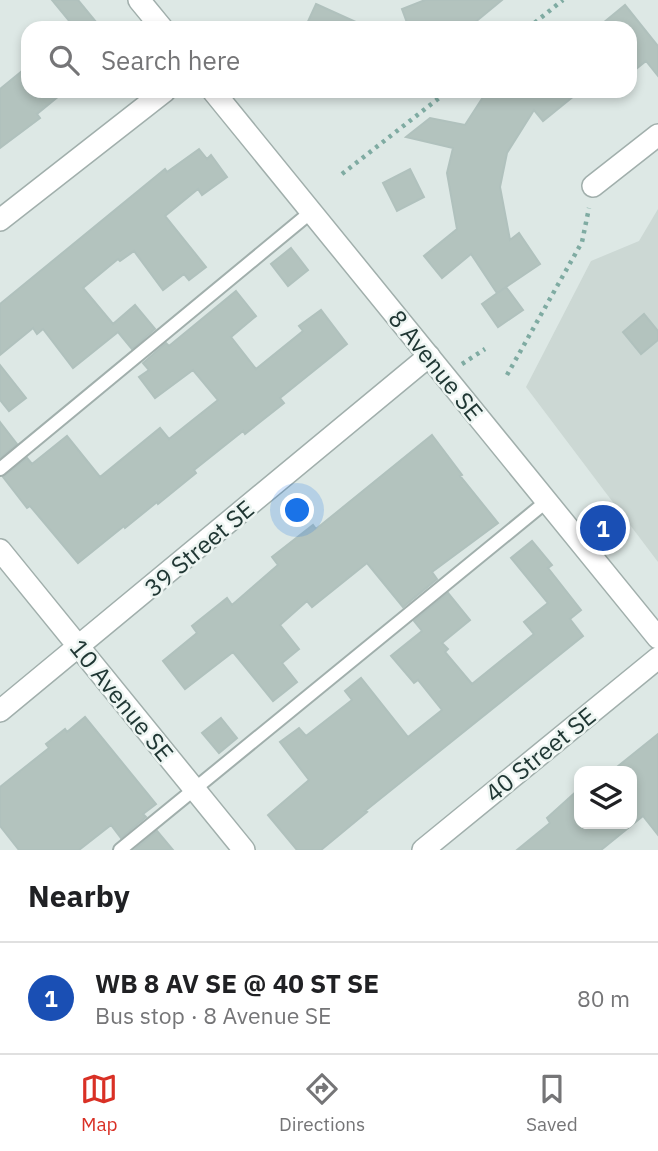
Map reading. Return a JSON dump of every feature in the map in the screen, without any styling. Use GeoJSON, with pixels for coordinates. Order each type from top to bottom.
{"type":"FeatureCollection","features":[{"type":"Feature","properties":{"kind":"street"},"geometry":{"type":"LineString","coordinates":[[139,0],[156,21]]}},
{"type":"Feature","properties":{"kind":"street"},"geometry":{"type":"LineString","coordinates":[[0,220],[155,98]]}},
{"type":"Feature","properties":{"kind":"street","name":"8 Avenue SE"},"geometry":{"type":"LineString","coordinates":[[219,98],[658,638]]}},
{"type":"Feature","properties":{"kind":"street"},"geometry":{"type":"LineString","coordinates":[[593,186],[658,135]]}},
{"type":"Feature","properties":{"kind":"street","name":"39 Street SE"},"geometry":{"type":"LineString","coordinates":[[0,711],[429,356]]}},
{"type":"Feature","properties":{"kind":"street","name":"10 Avenue SE"},"geometry":{"type":"LineString","coordinates":[[0,550],[244,850]]}},
{"type":"Feature","properties":{"kind":"street","name":"40 Street SE"},"geometry":{"type":"LineString","coordinates":[[423,850],[658,658]]}},
{"type":"Feature","properties":{"kind":"lane"},"geometry":{"type":"LineString","coordinates":[[0,469],[311,212]]}},
{"type":"Feature","properties":{"kind":"lane"},"geometry":{"type":"LineString","coordinates":[[120,850],[547,501]]}},
{"type":"Feature","properties":{"kind":"path"},"geometry":{"type":"LineString","coordinates":[[537,21],[563,0]]}},
{"type":"Feature","properties":{"kind":"path"},"geometry":{"type":"LineString","coordinates":[[342,174],[439,98]]}},
{"type":"Feature","properties":{"kind":"path"},"geometry":{"type":"LineString","coordinates":[[507,375],[582,242],[593,186]]}},
{"type":"Feature","properties":{"kind":"shaded area"},"geometry":{"type":"Polygon","coordinates":[[[658,209],[658,562],[526,387],[591,261],[639,241],[658,209]]]}},
{"type":"Feature","properties":{"kind":"building"},"geometry":{"type":"Polygon","coordinates":[[[52,0],[78,0],[95,21],[69,21],[52,0]]]}},
{"type":"Feature","properties":{"kind":"building"},"geometry":{"type":"Polygon","coordinates":[[[425,0],[502,0],[476,21],[406,21],[402,9],[425,0]]]}},
{"type":"Feature","properties":{"kind":"building"},"geometry":{"type":"Polygon","coordinates":[[[316,4],[354,21],[308,21],[316,4]]]}},
{"type":"Feature","properties":{"kind":"building"},"geometry":{"type":"Polygon","coordinates":[[[625,5],[658,46],[658,76],[646,61],[637,68],[637,21],[606,21],[625,5]]]}},
{"type":"Feature","properties":{"kind":"building"},"geometry":{"type":"Polygon","coordinates":[[[21,72],[21,98],[56,98],[37,114],[40,118],[0,148],[0,89],[21,72]]]}},
{"type":"Feature","properties":{"kind":"building"},"geometry":{"type":"Polygon","coordinates":[[[482,98],[571,98],[543,121],[534,110],[507,153],[500,187],[510,240],[519,233],[540,264],[497,293],[471,254],[442,278],[424,256],[457,229],[447,173],[453,148],[406,137],[430,118],[465,125],[482,98]]]}},
{"type":"Feature","properties":{"kind":"building"},"geometry":{"type":"Polygon","coordinates":[[[199,149],[207,159],[211,155],[227,177],[202,195],[198,189],[165,216],[206,267],[189,280],[184,274],[163,290],[134,251],[120,261],[118,259],[83,288],[113,324],[135,305],[155,329],[132,349],[118,332],[73,368],[43,329],[37,334],[33,328],[0,355],[0,304],[165,169],[167,172],[199,149]]]}},
{"type":"Feature","properties":{"kind":"building"},"geometry":{"type":"Polygon","coordinates":[[[410,169],[424,197],[397,211],[383,183],[410,169]]]}},
{"type":"Feature","properties":{"kind":"building"},"geometry":{"type":"Polygon","coordinates":[[[291,248],[308,270],[288,286],[271,264],[291,248]]]}},
{"type":"Feature","properties":{"kind":"building"},"geometry":{"type":"Polygon","coordinates":[[[506,287],[523,310],[498,327],[482,304],[506,287]]]}},
{"type":"Feature","properties":{"kind":"building"},"geometry":{"type":"Polygon","coordinates":[[[236,291],[256,316],[231,337],[256,369],[303,331],[299,326],[321,310],[347,344],[280,398],[284,403],[245,434],[243,431],[194,470],[196,473],[158,504],[157,502],[125,528],[124,526],[78,563],[30,506],[27,508],[3,477],[27,458],[32,464],[67,436],[100,477],[160,428],[169,439],[218,400],[193,370],[155,398],[139,377],[149,370],[143,363],[166,343],[169,346],[236,291]]]}},
{"type":"Feature","properties":{"kind":"building"},"geometry":{"type":"Polygon","coordinates":[[[644,314],[658,331],[658,340],[641,354],[623,332],[644,314]]]}},
{"type":"Feature","properties":{"kind":"building"},"geometry":{"type":"Polygon","coordinates":[[[0,365],[26,398],[9,411],[0,400],[0,365]]]}},
{"type":"Feature","properties":{"kind":"building"},"geometry":{"type":"Polygon","coordinates":[[[0,422],[17,444],[0,458],[0,422]]]}},
{"type":"Feature","properties":{"kind":"building"},"geometry":{"type":"Polygon","coordinates":[[[432,435],[462,475],[460,476],[498,523],[432,572],[437,579],[403,607],[367,563],[312,607],[307,601],[280,625],[299,649],[282,663],[297,682],[273,701],[233,652],[185,689],[163,661],[197,633],[192,626],[227,598],[232,605],[278,565],[272,557],[313,525],[316,529],[432,435]]]}},
{"type":"Feature","properties":{"kind":"building"},"geometry":{"type":"Polygon","coordinates":[[[532,541],[552,565],[548,568],[581,610],[570,619],[583,636],[365,811],[367,812],[321,850],[297,850],[268,815],[309,780],[280,742],[299,728],[306,736],[352,700],[345,691],[361,678],[408,737],[442,710],[418,680],[414,683],[391,656],[422,631],[414,621],[448,593],[470,620],[442,643],[448,649],[445,652],[472,684],[534,634],[524,622],[548,603],[511,558],[532,541]]]}},
{"type":"Feature","properties":{"kind":"building"},"geometry":{"type":"Polygon","coordinates":[[[85,717],[156,804],[143,814],[146,817],[121,838],[111,825],[79,850],[19,850],[0,826],[0,787],[49,748],[46,744],[85,717]]]}},
{"type":"Feature","properties":{"kind":"building"},"geometry":{"type":"Polygon","coordinates":[[[221,718],[237,738],[219,753],[202,733],[221,718]]]}},
{"type":"Feature","properties":{"kind":"building"},"geometry":{"type":"Polygon","coordinates":[[[658,734],[658,835],[643,816],[637,821],[637,766],[618,766],[658,734]]]}},
{"type":"Feature","properties":{"kind":"building"},"geometry":{"type":"Polygon","coordinates":[[[574,794],[574,829],[627,829],[601,850],[517,850],[550,823],[547,818],[574,794]]]}},
{"type":"Feature","properties":{"kind":"building"},"geometry":{"type":"Polygon","coordinates":[[[157,831],[173,850],[134,850],[157,831]]]}},
{"type":"Feature","properties":{"kind":"place","name":"WB 8 AV SE @ 40 ST SE"},"geometry":{"type":"Point","coordinates":[603,528]}}]}
